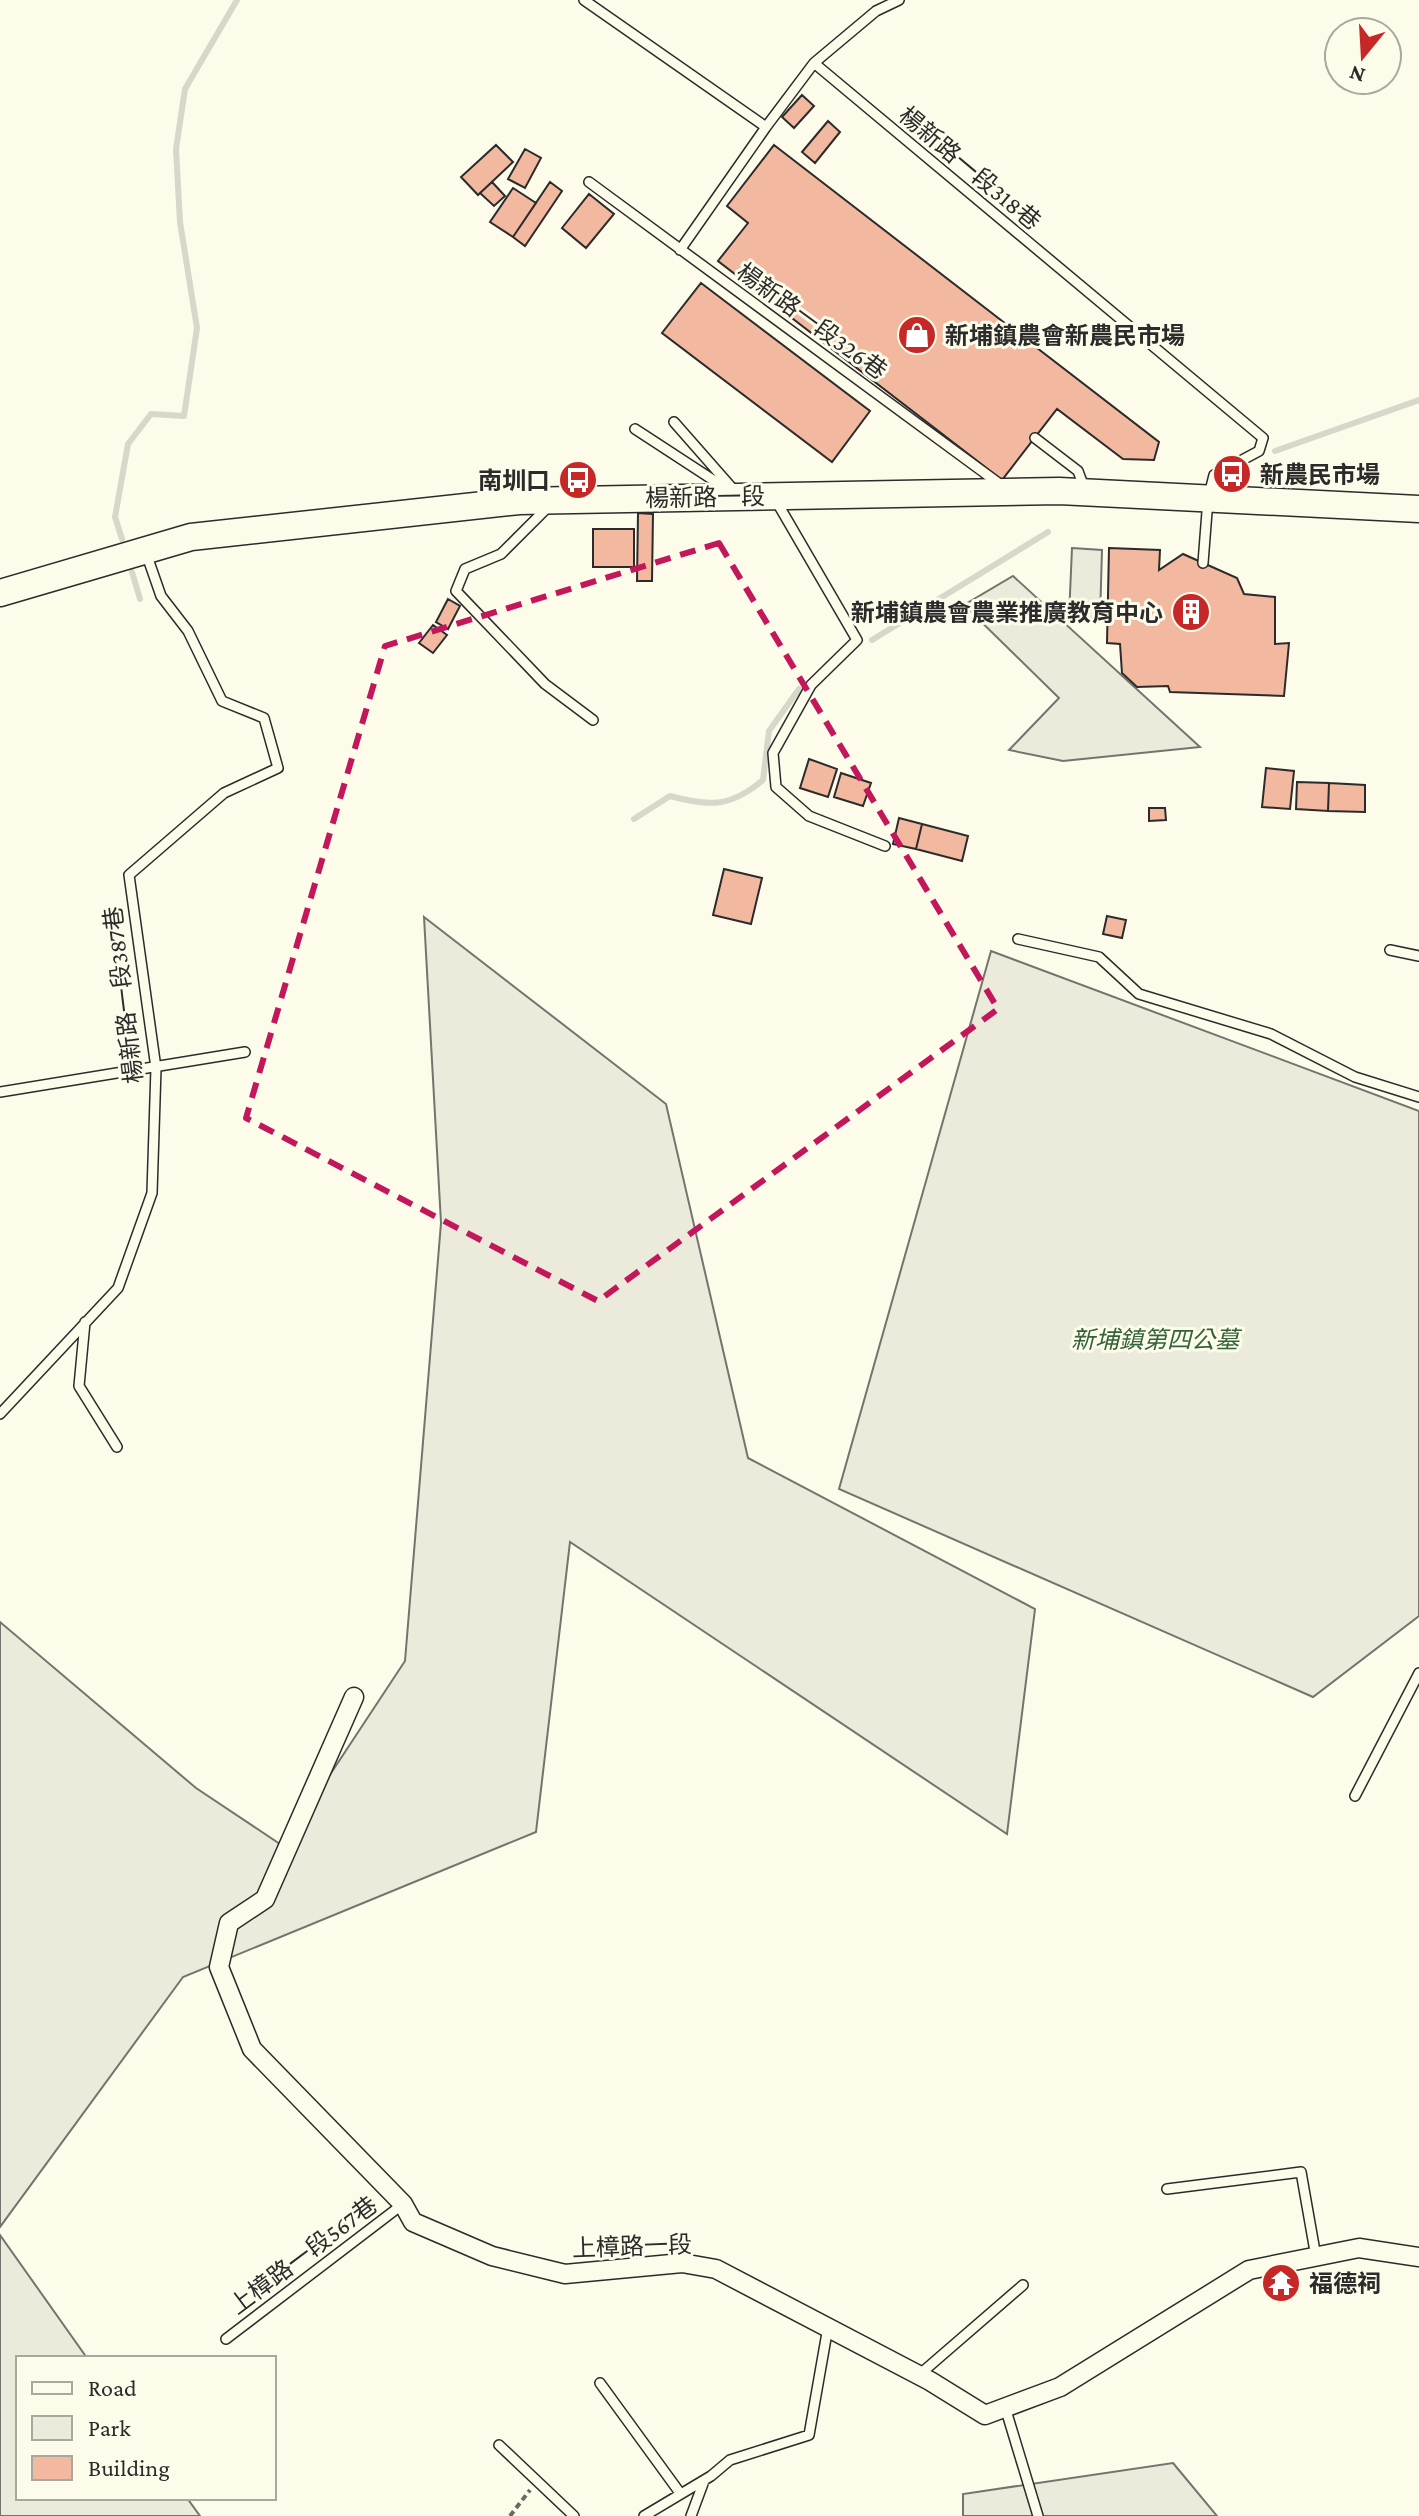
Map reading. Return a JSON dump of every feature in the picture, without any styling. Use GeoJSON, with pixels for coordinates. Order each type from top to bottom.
{"type":"FeatureCollection","features":[{"type":"Feature","properties":{"kind":"main road","name":"楊新路一段"},"geometry":{"type":"LineString","coordinates":[[0,593],[191,537],[519,501],[1011,492],[1419,509]]}},
{"type":"Feature","properties":{"kind":"street","name":"上樟路一段"},"geometry":{"type":"LineString","coordinates":[[354,1697],[265,1899],[229,1923],[219,1967],[252,2049],[403,2204],[413,2222],[492,2256],[565,2274],[682,2263],[716,2269],[919,2375],[985,2415],[1060,2387],[1249,2270],[1359,2248],[1419,2257]]}},
{"type":"Feature","properties":{"kind":"lane"},"geometry":{"type":"LineString","coordinates":[[584,0],[766,127]]}},
{"type":"Feature","properties":{"kind":"lane"},"geometry":{"type":"LineString","coordinates":[[680,250],[814,63],[876,11],[899,0]]}},
{"type":"Feature","properties":{"kind":"lane","name":"楊新路一段318巷"},"geometry":{"type":"LineString","coordinates":[[814,63],[1263,438],[1259,451],[1214,475],[1208,499]]}},
{"type":"Feature","properties":{"kind":"lane","name":"楊新路一段326巷"},"geometry":{"type":"LineString","coordinates":[[589,182],[1011,492]]}},
{"type":"Feature","properties":{"kind":"lane"},"geometry":{"type":"LineString","coordinates":[[674,422],[739,497]]}},
{"type":"Feature","properties":{"kind":"lane"},"geometry":{"type":"LineString","coordinates":[[635,429],[739,497]]}},
{"type":"Feature","properties":{"kind":"lane"},"geometry":{"type":"LineString","coordinates":[[1035,438],[1078,471],[1087,493]]}},
{"type":"Feature","properties":{"kind":"lane"},"geometry":{"type":"LineString","coordinates":[[773,496],[857,640],[811,685],[773,753],[776,787],[809,816],[885,846]]}},
{"type":"Feature","properties":{"kind":"lane"},"geometry":{"type":"LineString","coordinates":[[1203,563],[1208,499]]}},
{"type":"Feature","properties":{"kind":"lane"},"geometry":{"type":"LineString","coordinates":[[555,500],[501,554],[465,569],[456,591],[545,684],[593,720]]}},
{"type":"Feature","properties":{"kind":"lane","name":"楊新路一段387巷"},"geometry":{"type":"LineString","coordinates":[[0,1414],[118,1288],[152,1193],[156,1068],[129,875],[224,793],[278,768],[264,718],[222,701],[188,631],[161,596],[145,550]]}},
{"type":"Feature","properties":{"kind":"lane"},"geometry":{"type":"LineString","coordinates":[[1018,939],[1099,957],[1139,994],[1271,1034],[1355,1077],[1419,1097]]}},
{"type":"Feature","properties":{"kind":"lane"},"geometry":{"type":"LineString","coordinates":[[1390,950],[1419,956]]}},
{"type":"Feature","properties":{"kind":"lane"},"geometry":{"type":"LineString","coordinates":[[0,1092],[245,1052]]}},
{"type":"Feature","properties":{"kind":"lane"},"geometry":{"type":"LineString","coordinates":[[85,1322],[79,1386],[117,1447]]}},
{"type":"Feature","properties":{"kind":"lane"},"geometry":{"type":"LineString","coordinates":[[1355,1796],[1419,1673]]}},
{"type":"Feature","properties":{"kind":"lane"},"geometry":{"type":"LineString","coordinates":[[1167,2189],[1301,2172],[1316,2257]]}},
{"type":"Feature","properties":{"kind":"lane","name":"上樟路一段567巷"},"geometry":{"type":"LineString","coordinates":[[226,2339],[403,2204]]}},
{"type":"Feature","properties":{"kind":"lane"},"geometry":{"type":"LineString","coordinates":[[919,2375],[1023,2285]]}},
{"type":"Feature","properties":{"kind":"lane"},"geometry":{"type":"LineString","coordinates":[[644,2516],[704,2481],[730,2460],[809,2435],[828,2327]]}},
{"type":"Feature","properties":{"kind":"lane"},"geometry":{"type":"LineString","coordinates":[[600,2383],[680,2493]]}},
{"type":"Feature","properties":{"kind":"lane"},"geometry":{"type":"LineString","coordinates":[[1005,2407],[1038,2516]]}},
{"type":"Feature","properties":{"kind":"lane"},"geometry":{"type":"LineString","coordinates":[[499,2445],[574,2516]]}},
{"type":"Feature","properties":{"kind":"lane"},"geometry":{"type":"LineString","coordinates":[[691,2516],[704,2481]]}},
{"type":"Feature","properties":{"kind":"path"},"geometry":{"type":"LineString","coordinates":[[510,2516],[538,2483]]}},
{"type":"Feature","properties":{"kind":"highlighted area"},"geometry":{"type":"Polygon","coordinates":[[[719,543],[998,1009],[598,1301],[246,1118],[385,646],[719,543]]]}},
{"type":"Feature","properties":{"kind":"green space"},"geometry":{"type":"Polygon","coordinates":[[[424,917],[666,1104],[748,1458],[1035,1609],[1007,1834],[570,1542],[536,1832],[183,1977],[0,2227],[0,1622],[196,1788],[283,1846],[405,1661],[441,1223],[424,917]]]}},
{"type":"Feature","properties":{"kind":"green space","name":"新埔鎮第四公墓"},"geometry":{"type":"Polygon","coordinates":[[[991,951],[1419,1111],[1419,1616],[1313,1697],[839,1489],[991,951]]]}},
{"type":"Feature","properties":{"kind":"green space"},"geometry":{"type":"Polygon","coordinates":[[[0,2235],[86,2356],[16,2356],[16,2500],[188,2500],[200,2516],[0,2516],[0,2235]]]}},
{"type":"Feature","properties":{"kind":"green space"},"geometry":{"type":"Polygon","coordinates":[[[1173,2463],[1217,2516],[963,2516],[963,2494],[1173,2463]]]}},
{"type":"Feature","properties":{"kind":"shaded area"},"geometry":{"type":"Polygon","coordinates":[[[1072,548],[1102,550],[1100,619],[1069,617],[1072,548]]]}},
{"type":"Feature","properties":{"kind":"shaded area"},"geometry":{"type":"Polygon","coordinates":[[[1013,576],[1200,747],[1063,761],[1009,750],[1059,698],[964,605],[1013,576]]]}},
{"type":"Feature","properties":{"kind":"building"},"geometry":{"type":"Polygon","coordinates":[[[802,95],[814,106],[794,128],[782,117],[802,95]]]}},
{"type":"Feature","properties":{"kind":"building"},"geometry":{"type":"Polygon","coordinates":[[[828,121],[840,132],[815,163],[802,152],[828,121]]]}},
{"type":"Feature","properties":{"kind":"building"},"geometry":{"type":"Polygon","coordinates":[[[496,145],[513,162],[478,195],[461,177],[496,145]]]}},
{"type":"Feature","properties":{"kind":"building","name":"新埔鎮農會新農民市場"},"geometry":{"type":"Polygon","coordinates":[[[774,145],[1159,442],[1154,460],[1123,459],[1057,409],[1002,480],[718,261],[748,223],[727,206],[774,145]]]}},
{"type":"Feature","properties":{"kind":"building"},"geometry":{"type":"Polygon","coordinates":[[[525,149],[541,158],[525,188],[508,179],[525,149]]]}},
{"type":"Feature","properties":{"kind":"building"},"geometry":{"type":"Polygon","coordinates":[[[492,182],[505,196],[494,206],[480,193],[492,182]]]}},
{"type":"Feature","properties":{"kind":"building"},"geometry":{"type":"Polygon","coordinates":[[[550,182],[562,191],[525,246],[513,237],[550,182]]]}},
{"type":"Feature","properties":{"kind":"building"},"geometry":{"type":"Polygon","coordinates":[[[513,188],[536,203],[513,237],[490,222],[513,188]]]}},
{"type":"Feature","properties":{"kind":"building"},"geometry":{"type":"Polygon","coordinates":[[[589,194],[614,214],[586,248],[562,228],[589,194]]]}},
{"type":"Feature","properties":{"kind":"building"},"geometry":{"type":"Polygon","coordinates":[[[701,283],[870,411],[832,462],[662,333],[701,283]]]}},
{"type":"Feature","properties":{"kind":"building"},"geometry":{"type":"Polygon","coordinates":[[[638,513],[653,514],[652,581],[637,581],[638,513]]]}},
{"type":"Feature","properties":{"kind":"building"},"geometry":{"type":"Polygon","coordinates":[[[593,529],[634,529],[634,567],[593,567],[593,529]]]}},
{"type":"Feature","properties":{"kind":"building","name":"新埔鎮農會農業推廣教育中心"},"geometry":{"type":"Polygon","coordinates":[[[1109,548],[1160,550],[1159,570],[1183,554],[1237,578],[1244,594],[1275,597],[1275,644],[1289,643],[1284,696],[1170,692],[1168,686],[1137,687],[1122,673],[1120,644],[1107,643],[1109,548]]]}},
{"type":"Feature","properties":{"kind":"building"},"geometry":{"type":"Polygon","coordinates":[[[448,599],[460,606],[448,629],[436,622],[448,599]]]}},
{"type":"Feature","properties":{"kind":"building"},"geometry":{"type":"Polygon","coordinates":[[[433,625],[447,635],[433,653],[419,643],[433,625]]]}},
{"type":"Feature","properties":{"kind":"building"},"geometry":{"type":"Polygon","coordinates":[[[809,759],[837,769],[828,797],[800,788],[809,759]]]}},
{"type":"Feature","properties":{"kind":"building"},"geometry":{"type":"Polygon","coordinates":[[[1266,768],[1294,771],[1290,809],[1262,807],[1266,768]]]}},
{"type":"Feature","properties":{"kind":"building"},"geometry":{"type":"Polygon","coordinates":[[[841,773],[871,783],[863,806],[834,797],[841,773]]]}},
{"type":"Feature","properties":{"kind":"building"},"geometry":{"type":"Polygon","coordinates":[[[1297,782],[1329,783],[1328,811],[1296,809],[1297,782]]]}},
{"type":"Feature","properties":{"kind":"building"},"geometry":{"type":"Polygon","coordinates":[[[1329,783],[1365,785],[1365,812],[1328,811],[1329,783]]]}},
{"type":"Feature","properties":{"kind":"building"},"geometry":{"type":"Polygon","coordinates":[[[1149,808],[1165,808],[1166,820],[1149,821],[1149,808]]]}},
{"type":"Feature","properties":{"kind":"building"},"geometry":{"type":"Polygon","coordinates":[[[899,818],[922,824],[916,849],[893,844],[899,818]]]}},
{"type":"Feature","properties":{"kind":"building"},"geometry":{"type":"Polygon","coordinates":[[[922,824],[968,836],[962,861],[916,849],[922,824]]]}},
{"type":"Feature","properties":{"kind":"building"},"geometry":{"type":"Polygon","coordinates":[[[724,869],[762,878],[751,924],[713,915],[724,869]]]}},
{"type":"Feature","properties":{"kind":"building"},"geometry":{"type":"Polygon","coordinates":[[[1107,916],[1126,920],[1122,938],[1103,934],[1107,916]]]}},
{"type":"Feature","properties":{"kind":"building","name":"福德祠"},"geometry":{"type":"Polygon","coordinates":[[[1271,2273],[1294,2279],[1291,2292],[1268,2287],[1271,2273]]]}},
{"type":"Feature","properties":{"kind":"waterway"},"geometry":{"type":"LineString","coordinates":[[122,539],[115,517],[128,444],[151,414],[184,416],[197,328],[180,222],[176,149],[185,89],[237,0]]}},
{"type":"Feature","properties":{"kind":"waterway"},"geometry":{"type":"LineString","coordinates":[[1275,451],[1419,400]]}},
{"type":"Feature","properties":{"kind":"waterway"},"geometry":{"type":"LineString","coordinates":[[872,640],[1048,532]]}},
{"type":"Feature","properties":{"kind":"waterway"},"geometry":{"type":"LineString","coordinates":[[132,572],[140,599]]}},
{"type":"Feature","properties":{"kind":"waterway"},"geometry":{"type":"LineString","coordinates":[[634,819],[670,796],[697,802],[720,802],[741,795],[763,780],[769,731],[799,689]]}},
{"type":"Feature","properties":{"kind":"place","name":"新埔鎮農會新農民市場"},"geometry":{"type":"Point","coordinates":[917,335]}},
{"type":"Feature","properties":{"kind":"place","name":"新農民市場"},"geometry":{"type":"Point","coordinates":[1232,474]}},
{"type":"Feature","properties":{"kind":"place","name":"南圳口"},"geometry":{"type":"Point","coordinates":[578,480]}},
{"type":"Feature","properties":{"kind":"place","name":"新埔鎮農會農業推廣教育中心"},"geometry":{"type":"Point","coordinates":[1191,612]}},
{"type":"Feature","properties":{"kind":"place","name":"福德祠"},"geometry":{"type":"Point","coordinates":[1281,2283]}}]}
